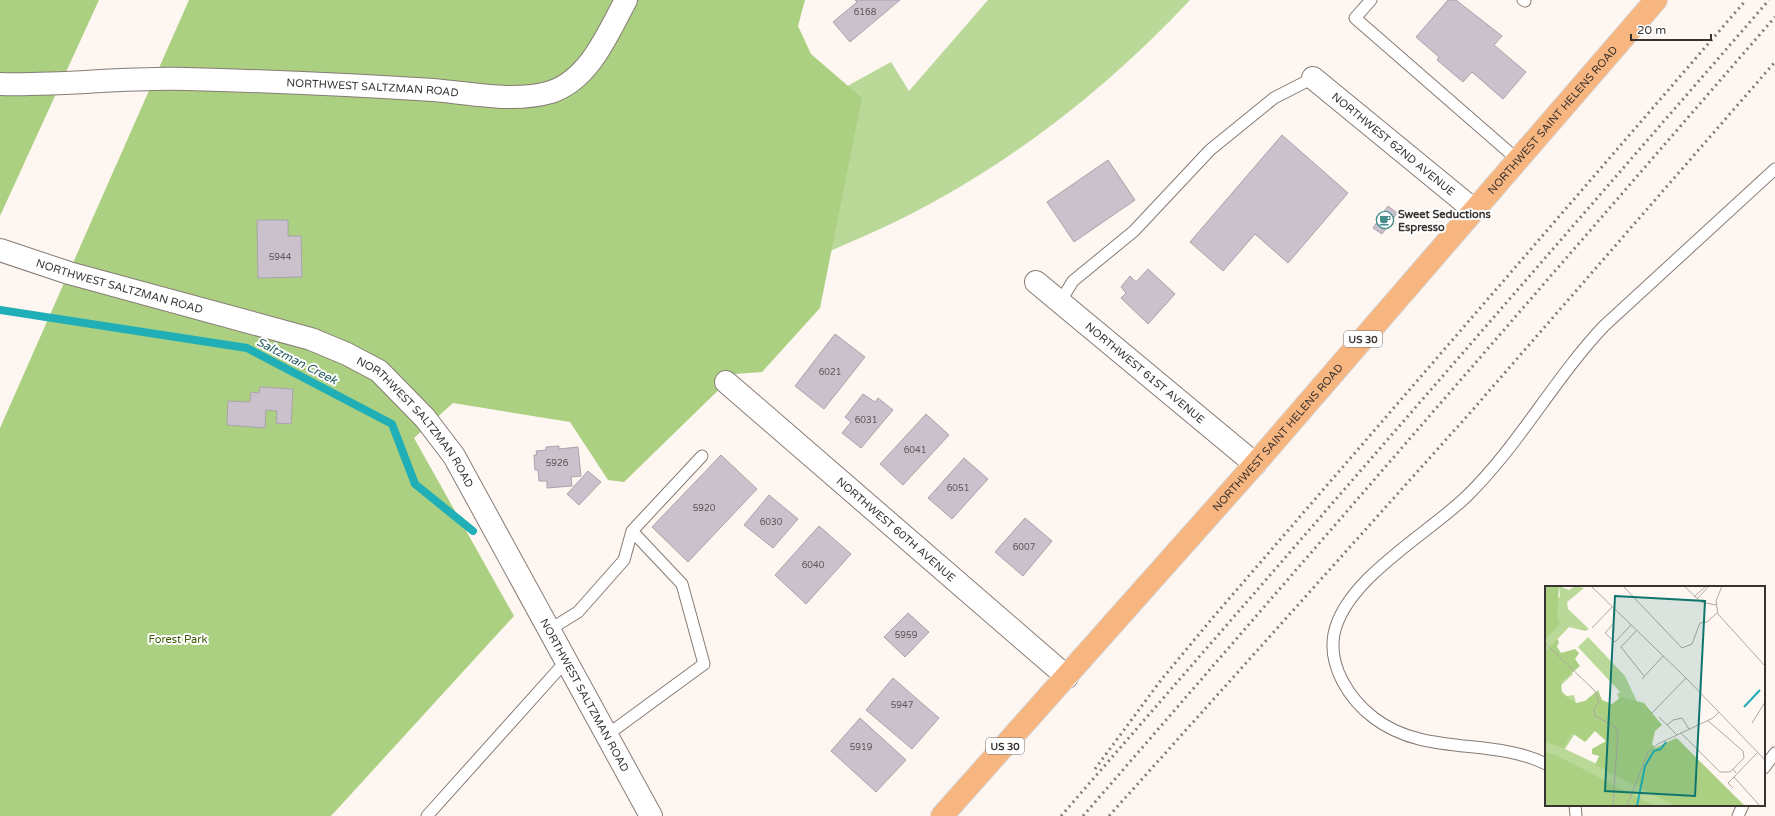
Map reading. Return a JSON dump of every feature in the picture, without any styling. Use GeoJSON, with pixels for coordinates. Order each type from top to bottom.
{"type":"FeatureCollection","features":[{"type":"Feature","properties":{"kind":"highway","name":"NORTHWEST SAINT HELENS ROAD"},"geometry":{"type":"LineString","coordinates":[[942,816],[1255,464],[1656,0]]}},
{"type":"Feature","properties":{"kind":"street","name":"NORTHWEST SALTZMAN ROAD"},"geometry":{"type":"LineString","coordinates":[[0,84],[184,79],[434,90],[510,97],[533,95],[552,91],[578,77],[600,49],[626,0]]}},
{"type":"Feature","properties":{"kind":"street","name":"NORTHWEST 62ND AVENUE"},"geometry":{"type":"LineString","coordinates":[[1313,78],[1474,210]]}},
{"type":"Feature","properties":{"kind":"street","name":"NORTHWEST SALTZMAN ROAD"},"geometry":{"type":"LineString","coordinates":[[0,250],[70,272],[311,339],[348,354],[379,371],[425,418],[454,456],[651,816]]}},
{"type":"Feature","properties":{"kind":"street","name":"NORTHWEST 61ST AVENUE"},"geometry":{"type":"LineString","coordinates":[[1036,282],[1255,464]]}},
{"type":"Feature","properties":{"kind":"street","name":"NORTHWEST 60TH AVENUE"},"geometry":{"type":"LineString","coordinates":[[726,382],[1067,677]]}},
{"type":"Feature","properties":{"kind":"lane"},"geometry":{"type":"LineString","coordinates":[[1371,0],[1355,18],[1518,160]]}},
{"type":"Feature","properties":{"kind":"lane"},"geometry":{"type":"LineString","coordinates":[[1060,302],[1073,281],[1134,231],[1210,150],[1274,98],[1313,78]]}},
{"type":"Feature","properties":{"kind":"lane"},"geometry":{"type":"LineString","coordinates":[[1545,764],[1521,755],[1477,747],[1444,745],[1418,739],[1393,730],[1374,718],[1358,704],[1348,690],[1338,671],[1333,648],[1334,633],[1339,619],[1348,602],[1359,588],[1397,554],[1450,512],[1485,478],[1515,441],[1586,346],[1604,326],[1775,169]]}},
{"type":"Feature","properties":{"kind":"lane"},"geometry":{"type":"LineString","coordinates":[[549,630],[578,612],[624,560],[632,531],[702,456]]}},
{"type":"Feature","properties":{"kind":"lane"},"geometry":{"type":"LineString","coordinates":[[607,735],[704,664],[682,584],[632,531]]}},
{"type":"Feature","properties":{"kind":"lane"},"geometry":{"type":"LineString","coordinates":[[427,816],[566,661]]}},
{"type":"Feature","properties":{"kind":"lane"},"geometry":{"type":"LineString","coordinates":[[1765,767],[1775,753]]}},
{"type":"Feature","properties":{"kind":"lane"},"geometry":{"type":"LineString","coordinates":[[1575,806],[1576,816]]}},
{"type":"Feature","properties":{"kind":"lane"},"geometry":{"type":"LineString","coordinates":[[1738,816],[1743,806]]}},
{"type":"Feature","properties":{"kind":"green space"},"geometry":{"type":"Polygon","coordinates":[[[0,0],[99,0],[0,216],[0,0]]]}},
{"type":"Feature","properties":{"kind":"green space","name":"Forest Park"},"geometry":{"type":"Polygon","coordinates":[[[189,0],[805,0],[798,26],[811,54],[862,98],[820,308],[762,372],[735,374],[624,482],[608,480],[570,422],[453,403],[414,438],[514,616],[331,816],[0,816],[0,428],[189,0]]]}},
{"type":"Feature","properties":{"kind":"green space"},"geometry":{"type":"Polygon","coordinates":[[[988,0],[1190,0],[1125,64],[1054,123],[1017,150],[939,199],[887,226],[805,262],[831,95],[891,62],[909,91],[988,0]]]}},
{"type":"Feature","properties":{"kind":"building"},"geometry":{"type":"Polygon","coordinates":[[[855,0],[900,0],[850,42],[833,22],[857,2],[855,0]]]}},
{"type":"Feature","properties":{"kind":"building"},"geometry":{"type":"Polygon","coordinates":[[[1448,0],[1456,0],[1502,36],[1494,45],[1526,72],[1503,99],[1472,72],[1463,82],[1437,60],[1439,57],[1416,37],[1448,0]]]}},
{"type":"Feature","properties":{"kind":"building"},"geometry":{"type":"Polygon","coordinates":[[[1282,135],[1348,193],[1288,263],[1255,234],[1223,271],[1190,242],[1282,135]]]}},
{"type":"Feature","properties":{"kind":"building"},"geometry":{"type":"Polygon","coordinates":[[[1108,160],[1135,200],[1074,242],[1047,202],[1108,160]]]}},
{"type":"Feature","properties":{"kind":"building","name":"Sweet Seductions Espresso"},"geometry":{"type":"Polygon","coordinates":[[[1388,206],[1397,213],[1382,234],[1373,228],[1388,206]]]}},
{"type":"Feature","properties":{"kind":"building"},"geometry":{"type":"Polygon","coordinates":[[[257,220],[288,220],[288,236],[301,236],[302,277],[258,278],[257,220]]]}},
{"type":"Feature","properties":{"kind":"building"},"geometry":{"type":"Polygon","coordinates":[[[1148,269],[1175,294],[1148,324],[1121,298],[1126,293],[1121,287],[1130,276],[1136,282],[1148,269]]]}},
{"type":"Feature","properties":{"kind":"building"},"geometry":{"type":"Polygon","coordinates":[[[835,334],[865,357],[824,409],[795,386],[835,334]]]}},
{"type":"Feature","properties":{"kind":"building"},"geometry":{"type":"Polygon","coordinates":[[[260,387],[293,389],[291,424],[276,423],[277,411],[266,410],[265,428],[227,425],[228,401],[250,402],[251,392],[259,393],[260,387]]]}},
{"type":"Feature","properties":{"kind":"building"},"geometry":{"type":"Polygon","coordinates":[[[863,394],[875,402],[878,398],[893,410],[861,448],[842,433],[851,422],[845,417],[863,394]]]}},
{"type":"Feature","properties":{"kind":"building"},"geometry":{"type":"Polygon","coordinates":[[[926,414],[949,435],[903,485],[880,464],[926,414]]]}},
{"type":"Feature","properties":{"kind":"building"},"geometry":{"type":"Polygon","coordinates":[[[559,446],[559,449],[578,447],[581,476],[571,477],[572,486],[547,488],[547,481],[539,481],[538,470],[535,470],[534,455],[537,455],[536,451],[546,450],[546,447],[559,446]]]}},
{"type":"Feature","properties":{"kind":"building"},"geometry":{"type":"Polygon","coordinates":[[[721,455],[757,489],[688,562],[652,527],[721,455]]]}},
{"type":"Feature","properties":{"kind":"building"},"geometry":{"type":"Polygon","coordinates":[[[964,458],[988,479],[952,519],[928,498],[964,458]]]}},
{"type":"Feature","properties":{"kind":"building"},"geometry":{"type":"Polygon","coordinates":[[[588,471],[601,482],[579,505],[567,494],[588,471]]]}},
{"type":"Feature","properties":{"kind":"building"},"geometry":{"type":"Polygon","coordinates":[[[769,495],[798,519],[773,548],[744,525],[769,495]]]}},
{"type":"Feature","properties":{"kind":"building"},"geometry":{"type":"Polygon","coordinates":[[[1025,518],[1052,541],[1023,576],[995,552],[1025,518]]]}},
{"type":"Feature","properties":{"kind":"building"},"geometry":{"type":"Polygon","coordinates":[[[819,526],[851,554],[806,604],[775,575],[819,526]]]}},
{"type":"Feature","properties":{"kind":"building"},"geometry":{"type":"Polygon","coordinates":[[[908,613],[929,632],[905,657],[884,637],[908,613]]]}},
{"type":"Feature","properties":{"kind":"building"},"geometry":{"type":"Polygon","coordinates":[[[893,678],[939,718],[912,749],[866,710],[893,678]]]}},
{"type":"Feature","properties":{"kind":"building"},"geometry":{"type":"Polygon","coordinates":[[[860,718],[906,760],[876,792],[831,751],[860,718]]]}},
{"type":"Feature","properties":{"kind":"waterway","name":"Saltzman Creek"},"geometry":{"type":"LineString","coordinates":[[0,310],[247,348],[392,424],[415,484],[473,531]]}},
{"type":"Feature","properties":{"kind":"railway"},"geometry":{"type":"LineString","coordinates":[[1095,769],[1161,680],[1215,615],[1746,0]]}},
{"type":"Feature","properties":{"kind":"railway"},"geometry":{"type":"LineString","coordinates":[[1061,816],[1769,0]]}},
{"type":"Feature","properties":{"kind":"railway"},"geometry":{"type":"LineString","coordinates":[[1083,816],[1775,17]]}},
{"type":"Feature","properties":{"kind":"railway"},"geometry":{"type":"LineString","coordinates":[[1109,816],[1469,414],[1775,62]]}},
{"type":"Feature","properties":{"kind":"place","name":"Sweet Seductions Espresso"},"geometry":{"type":"Point","coordinates":[1385,220]}}]}
